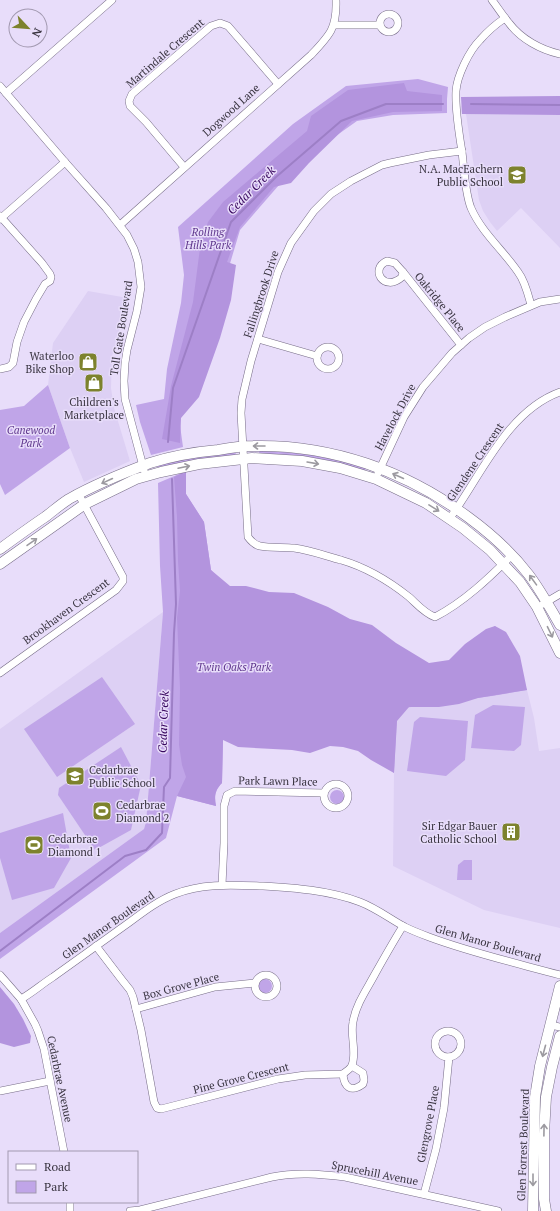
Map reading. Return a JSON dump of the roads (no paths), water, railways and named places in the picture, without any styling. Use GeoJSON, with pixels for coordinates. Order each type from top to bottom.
{"type":"FeatureCollection","features":[{"type":"Feature","properties":{"kind":"street"},"geometry":{"type":"LineString","coordinates":[[6,93],[112,0]]}},
{"type":"Feature","properties":{"kind":"street","name":"Dogwood Lane"},"geometry":{"type":"LineString","coordinates":[[120,225],[324,42],[334,25],[336,0]]}},
{"type":"Feature","properties":{"kind":"street"},"geometry":{"type":"LineString","coordinates":[[492,0],[510,24],[525,38],[546,49],[560,54]]}},
{"type":"Feature","properties":{"kind":"street"},"geometry":{"type":"LineString","coordinates":[[505,18],[480,40],[466,61],[457,84],[456,93],[464,171],[471,207],[482,229],[518,272],[531,305]]}},
{"type":"Feature","properties":{"kind":"street","name":"Martindale Crescent"},"geometry":{"type":"LineString","coordinates":[[184,167],[146,122],[130,106],[129,101],[132,94],[211,26],[220,23],[228,26],[278,84]]}},
{"type":"Feature","properties":{"kind":"street"},"geometry":{"type":"LineString","coordinates":[[334,25],[380,25]]}},
{"type":"Feature","properties":{"kind":"street","name":"Toll Gate Boulevard"},"geometry":{"type":"LineString","coordinates":[[0,86],[120,225],[134,249],[140,274],[141,287],[140,298],[127,350],[124,381],[125,399],[146,476]]}},
{"type":"Feature","properties":{"kind":"street","name":"Fallingbrook Drive"},"geometry":{"type":"LineString","coordinates":[[462,151],[429,155],[382,165],[351,181],[331,194],[314,211],[291,243],[278,272],[251,362],[242,399],[241,413],[248,537],[260,546],[281,546],[303,550],[348,562],[393,585],[408,596],[430,616],[435,617],[448,611],[461,602],[503,564]]}},
{"type":"Feature","properties":{"kind":"street"},"geometry":{"type":"LineString","coordinates":[[0,369],[9,367],[13,362],[17,342],[24,322],[36,299],[46,284],[50,281],[51,277],[42,263],[1,218],[65,162]]}},
{"type":"Feature","properties":{"kind":"street","name":"Oakridge Place"},"geometry":{"type":"LineString","coordinates":[[402,272],[461,345]]}},
{"type":"Feature","properties":{"kind":"street","name":"Havelock Drive"},"geometry":{"type":"LineString","coordinates":[[376,479],[404,417],[423,387],[452,353],[487,326],[505,317],[540,302],[560,299]]}},
{"type":"Feature","properties":{"kind":"street"},"geometry":{"type":"LineString","coordinates":[[258,339],[317,356]]}},
{"type":"Feature","properties":{"kind":"street","name":"Glendene Crescent"},"geometry":{"type":"LineString","coordinates":[[450,518],[497,446],[511,428],[535,406],[560,392]]}},
{"type":"Feature","properties":{"kind":"street"},"geometry":{"type":"LineString","coordinates":[[0,549],[79,494],[110,479],[161,460],[196,452],[243,446],[277,446],[316,451],[352,458],[380,468],[437,495],[457,509],[484,529],[512,555],[528,574],[547,602],[560,626]]}},
{"type":"Feature","properties":{"kind":"street"},"geometry":{"type":"LineString","coordinates":[[0,564],[85,504],[136,479],[199,464],[252,458],[302,461],[340,468],[376,479],[426,503],[450,518],[490,550],[520,582],[537,607],[560,653]]}},
{"type":"Feature","properties":{"kind":"street","name":"Brookhaven Crescent"},"geometry":{"type":"LineString","coordinates":[[0,673],[116,590],[123,581],[123,576],[79,494]]}},
{"type":"Feature","properties":{"kind":"street"},"geometry":{"type":"LineString","coordinates":[[503,564],[512,555]]}},
{"type":"Feature","properties":{"kind":"street"},"geometry":{"type":"LineString","coordinates":[[537,607],[560,594]]}},
{"type":"Feature","properties":{"kind":"street","name":"Park Lawn Place"},"geometry":{"type":"LineString","coordinates":[[222,885],[224,806],[227,795],[235,790],[324,793]]}},
{"type":"Feature","properties":{"kind":"street","name":"Glen Manor Boulevard"},"geometry":{"type":"LineString","coordinates":[[21,999],[146,910],[175,894],[190,889],[222,885],[280,887],[315,891],[359,902],[377,910],[403,926],[429,937],[487,957],[560,975]]}},
{"type":"Feature","properties":{"kind":"street"},"geometry":{"type":"LineString","coordinates":[[352,1066],[358,1068],[363,1073],[363,1084],[357,1088],[347,1086],[343,1074],[352,1066],[354,1052],[352,1039],[353,1024],[356,1011],[403,926]]}},
{"type":"Feature","properties":{"kind":"street","name":"Pine Grove Crescent"},"geometry":{"type":"LineString","coordinates":[[96,946],[130,990],[141,1030],[154,1102],[157,1108],[161,1109],[278,1079],[305,1075],[343,1074]]}},
{"type":"Feature","properties":{"kind":"street","name":"Cedarbrae Avenue"},"geometry":{"type":"LineString","coordinates":[[0,975],[21,999],[38,1031],[44,1049],[64,1151]]}},
{"type":"Feature","properties":{"kind":"street","name":"Box Grove Place"},"geometry":{"type":"LineString","coordinates":[[136,1009],[215,987],[255,983]]}},
{"type":"Feature","properties":{"kind":"street","name":"Glen Forrest Boulevard"},"geometry":{"type":"LineString","coordinates":[[533,1211],[535,1097],[540,1066],[555,1026],[560,986]]}},
{"type":"Feature","properties":{"kind":"street","name":"Glen Forrest Boulevard"},"geometry":{"type":"LineString","coordinates":[[546,1211],[544,1199],[545,1108],[552,1067],[560,1036]]}},
{"type":"Feature","properties":{"kind":"street","name":"Glengrove Place"},"geometry":{"type":"LineString","coordinates":[[424,1194],[436,1149],[444,1108],[449,1057]]}},
{"type":"Feature","properties":{"kind":"street"},"geometry":{"type":"LineString","coordinates":[[0,1091],[50,1081]]}},
{"type":"Feature","properties":{"kind":"street","name":"Sprucehill Avenue"},"geometry":{"type":"LineString","coordinates":[[130,1211],[140,1210],[283,1175],[319,1174],[345,1177],[424,1194],[460,1206],[498,1211]]}},
{"type":"Feature","properties":{"kind":"waterway","name":"Cedar Creek"},"geometry":{"type":"LineString","coordinates":[[168,442],[173,388],[231,222],[276,177],[341,121],[386,104],[443,104]]}},
{"type":"Feature","properties":{"kind":"waterway","name":"Cedar Creek"},"geometry":{"type":"LineString","coordinates":[[471,104],[560,105]]}},
{"type":"Feature","properties":{"kind":"waterway","name":"Cedar Creek"},"geometry":{"type":"LineString","coordinates":[[0,951],[125,856],[146,850],[162,833],[164,787],[170,778],[176,604],[172,479]]}},
{"type":"Feature","properties":{"kind":"place","name":"N.A. MacEachern Public School"},"geometry":{"type":"Point","coordinates":[517,175]}},
{"type":"Feature","properties":{"kind":"place","name":"Waterloo Bike Shop"},"geometry":{"type":"Point","coordinates":[88,362]}},
{"type":"Feature","properties":{"kind":"place","name":"Children's Marketplace"},"geometry":{"type":"Point","coordinates":[94,383]}},
{"type":"Feature","properties":{"kind":"place","name":"Cedarbrae Public School"},"geometry":{"type":"Point","coordinates":[75,776]}},
{"type":"Feature","properties":{"kind":"place","name":"Cedarbrae Diamond 2"},"geometry":{"type":"Point","coordinates":[102,811]}},
{"type":"Feature","properties":{"kind":"place","name":"Sir Edgar Bauer Catholic School"},"geometry":{"type":"Point","coordinates":[511,832]}},
{"type":"Feature","properties":{"kind":"place","name":"Cedarbrae Diamond 1"},"geometry":{"type":"Point","coordinates":[34,845]}},
{"type":"Feature","properties":{"kind":"park label","name":"Rolling Hills Park"},"geometry":{"type":"Point","coordinates":[208,238]}},
{"type":"Feature","properties":{"kind":"park label","name":"Canewood Park"},"geometry":{"type":"Point","coordinates":[31,436]}},
{"type":"Feature","properties":{"kind":"park label","name":"Twin Oaks Park"},"geometry":{"type":"Point","coordinates":[234,667]}}]}
